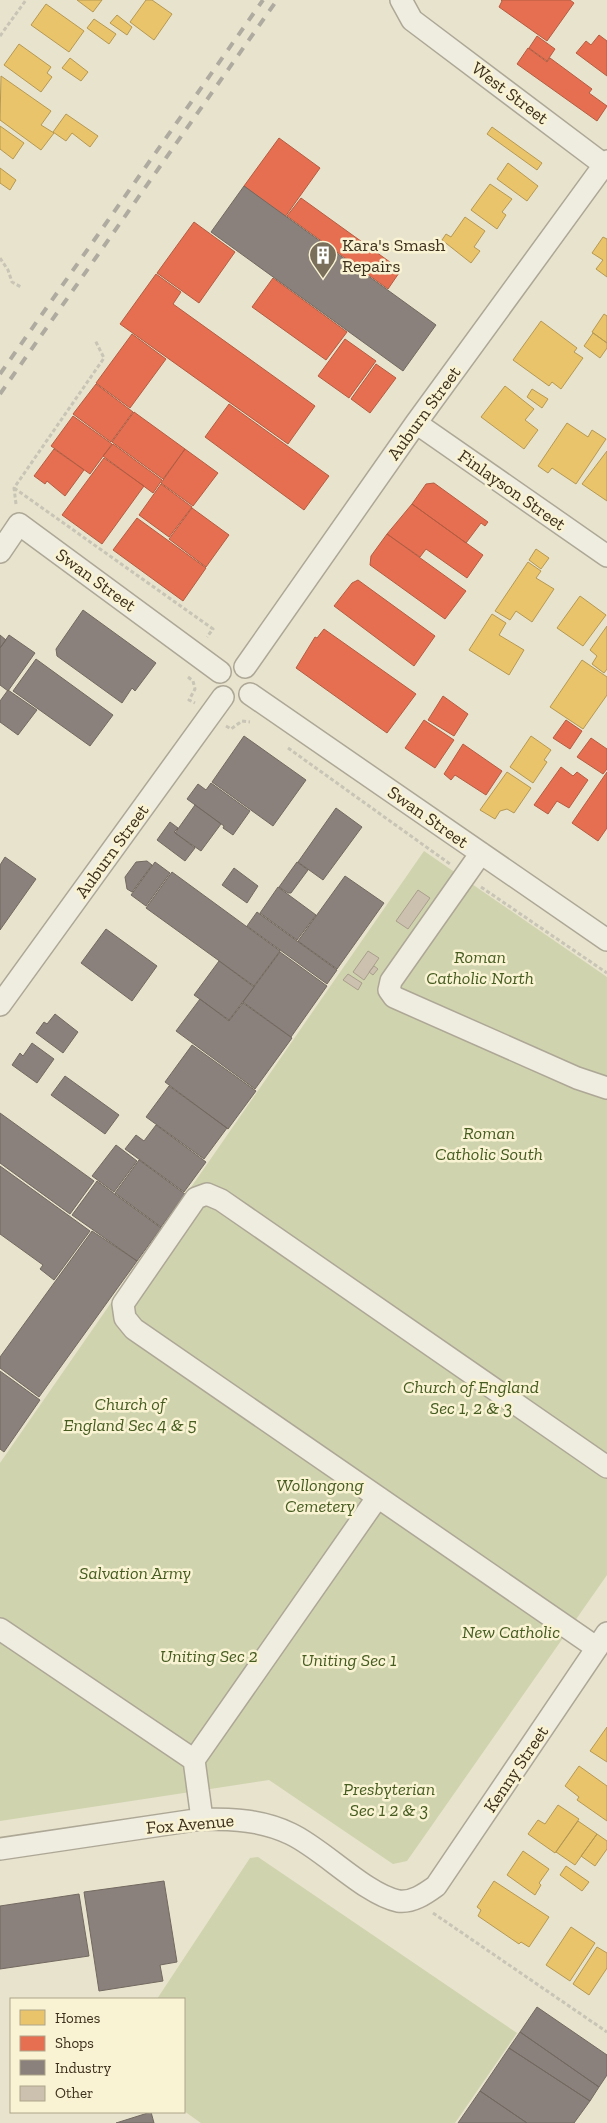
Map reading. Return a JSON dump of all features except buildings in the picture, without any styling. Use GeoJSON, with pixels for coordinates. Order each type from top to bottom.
{"type":"FeatureCollection","features":[{"type":"Feature","properties":{"kind":"street","name":"West Street"},"geometry":{"type":"LineString","coordinates":[[401,0],[412,20],[606,164]]}},
{"type":"Feature","properties":{"kind":"street","name":"Auburn Street"},"geometry":{"type":"LineString","coordinates":[[245,667],[416,423],[606,164]]}},
{"type":"Feature","properties":{"kind":"street","name":"Finlayson Street"},"geometry":{"type":"LineString","coordinates":[[416,423],[607,556]]}},
{"type":"Feature","properties":{"kind":"street"},"geometry":{"type":"LineString","coordinates":[[0,552],[19,524]]}},
{"type":"Feature","properties":{"kind":"street","name":"Swan Street"},"geometry":{"type":"LineString","coordinates":[[19,524],[220,672]]}},
{"type":"Feature","properties":{"kind":"street"},"geometry":{"type":"LineString","coordinates":[[233,664],[245,667],[252,676],[253,682],[250,694],[246,698],[234,701],[223,697],[217,687],[220,672],[233,664]]}},
{"type":"Feature","properties":{"kind":"street","name":"Swan Street"},"geometry":{"type":"LineString","coordinates":[[250,694],[607,940]]}},
{"type":"Feature","properties":{"kind":"street","name":"Auburn Street"},"geometry":{"type":"LineString","coordinates":[[0,1005],[223,697]]}},
{"type":"Feature","properties":{"kind":"street"},"geometry":{"type":"LineString","coordinates":[[481,854],[391,981],[388,990],[394,997],[577,1078],[607,1088]]}},
{"type":"Feature","properties":{"kind":"street"},"geometry":{"type":"LineString","coordinates":[[602,1641],[377,1498],[134,1329],[125,1318],[123,1304],[196,1198],[207,1194],[221,1200],[607,1467]]}},
{"type":"Feature","properties":{"kind":"street"},"geometry":{"type":"LineString","coordinates":[[202,1820],[194,1760],[377,1498]]}},
{"type":"Feature","properties":{"kind":"street"},"geometry":{"type":"LineString","coordinates":[[0,1629],[194,1760]]}},
{"type":"Feature","properties":{"kind":"street","name":"Kenny Street"},"geometry":{"type":"LineString","coordinates":[[419,1898],[436,1886],[602,1641]]}},
{"type":"Feature","properties":{"kind":"street","name":"Fox Avenue"},"geometry":{"type":"LineString","coordinates":[[0,1849],[202,1820],[235,1819],[262,1822],[293,1835],[378,1893],[399,1901],[419,1898]]}},
{"type":"Feature","properties":{"kind":"path"},"geometry":{"type":"LineString","coordinates":[[0,36],[26,0]]}},
{"type":"Feature","properties":{"kind":"path"},"geometry":{"type":"LineString","coordinates":[[0,258],[8,270],[12,282],[21,287]]}},
{"type":"Feature","properties":{"kind":"path"},"geometry":{"type":"LineString","coordinates":[[19,524],[14,488],[104,358],[95,340]]}},
{"type":"Feature","properties":{"kind":"path"},"geometry":{"type":"LineString","coordinates":[[14,488],[213,629]]}},
{"type":"Feature","properties":{"kind":"path"},"geometry":{"type":"LineString","coordinates":[[185,674],[193,681],[196,689],[189,700]]}},
{"type":"Feature","properties":{"kind":"path"},"geometry":{"type":"LineString","coordinates":[[231,729],[242,721],[250,721],[255,725]]}},
{"type":"Feature","properties":{"kind":"path"},"geometry":{"type":"LineString","coordinates":[[285,746],[465,876],[607,973]]}},
{"type":"Feature","properties":{"kind":"path"},"geometry":{"type":"LineString","coordinates":[[419,1898],[438,1918],[607,2032]]}},
{"type":"Feature","properties":{"kind":"green space","name":"Wollongong Cemetery"},"geometry":{"type":"Polygon","coordinates":[[[424,851],[607,977],[607,1575],[407,1861],[393,1864],[269,1780],[0,1821],[0,1463],[424,851]]]}},
{"type":"Feature","properties":{"kind":"green space"},"geometry":{"type":"Polygon","coordinates":[[[258,1857],[517,2033],[455,2123],[201,2123],[185,2112],[185,1998],[158,1998],[250,1858],[258,1857]]]}},
{"type":"Feature","properties":{"kind":"railway"},"geometry":{"type":"LineString","coordinates":[[0,374],[263,0]]}},
{"type":"Feature","properties":{"kind":"railway"},"geometry":{"type":"LineString","coordinates":[[0,394],[277,0]]}},
{"type":"Feature","properties":{"kind":"place","name":"Kara's Smash Repairs"},"geometry":{"type":"Point","coordinates":[323,279]}},
{"type":"Feature","properties":{"kind":"park label","name":"Roman Catholic North"},"geometry":{"type":"Point","coordinates":[480,968]}},
{"type":"Feature","properties":{"kind":"park label","name":"Roman Catholic South"},"geometry":{"type":"Point","coordinates":[489,1143]}},
{"type":"Feature","properties":{"kind":"park label","name":"Church of England Sec 1, 2 & 3"},"geometry":{"type":"Point","coordinates":[471,1397]}},
{"type":"Feature","properties":{"kind":"park label","name":"Church of England Sec 4 & 5"},"geometry":{"type":"Point","coordinates":[130,1414]}},
{"type":"Feature","properties":{"kind":"park label","name":"Salvation Army"},"geometry":{"type":"Point","coordinates":[135,1573]}},
{"type":"Feature","properties":{"kind":"park label","name":"New Catholic"},"geometry":{"type":"Point","coordinates":[511,1632]}},
{"type":"Feature","properties":{"kind":"park label","name":"Uniting Sec 2"},"geometry":{"type":"Point","coordinates":[209,1656]}},
{"type":"Feature","properties":{"kind":"park label","name":"Uniting Sec 1"},"geometry":{"type":"Point","coordinates":[349,1660]}},
{"type":"Feature","properties":{"kind":"park label","name":"Presbyterian Sec 1 2 & 3"},"geometry":{"type":"Point","coordinates":[389,1799]}}]}
